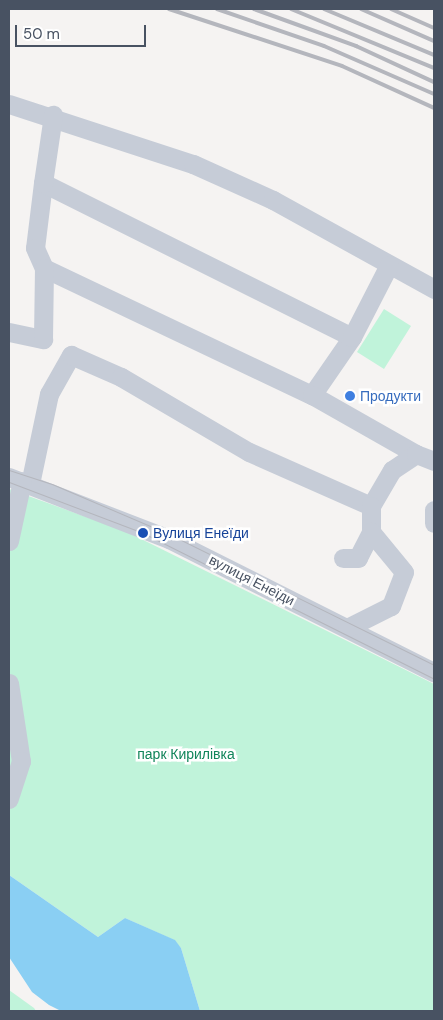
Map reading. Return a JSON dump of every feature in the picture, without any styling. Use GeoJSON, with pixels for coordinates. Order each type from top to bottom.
{"type":"FeatureCollection","features":[{"type":"Feature","properties":{"kind":"street"},"geometry":{"type":"LineString","coordinates":[[9,104],[53,115],[202,168],[273,200],[434,289]]}},
{"type":"Feature","properties":{"kind":"street"},"geometry":{"type":"LineString","coordinates":[[43,339],[44,268],[35,248],[53,115]]}},
{"type":"Feature","properties":{"kind":"street"},"geometry":{"type":"LineString","coordinates":[[43,183],[352,337]]}},
{"type":"Feature","properties":{"kind":"street"},"geometry":{"type":"LineString","coordinates":[[312,395],[352,337],[389,264]]}},
{"type":"Feature","properties":{"kind":"street"},"geometry":{"type":"LineString","coordinates":[[44,268],[312,395],[416,454],[434,461]]}},
{"type":"Feature","properties":{"kind":"street"},"geometry":{"type":"LineString","coordinates":[[9,332],[43,339],[71,355],[120,378],[249,452],[371,506]]}},
{"type":"Feature","properties":{"kind":"street"},"geometry":{"type":"LineString","coordinates":[[9,541],[20,481],[49,394],[71,355]]}},
{"type":"Feature","properties":{"kind":"street"},"geometry":{"type":"LineString","coordinates":[[343,558],[358,558],[371,532],[371,506],[392,470],[416,454]]}},
{"type":"Feature","properties":{"kind":"street","name":"вулиця Енеїди"},"geometry":{"type":"LineString","coordinates":[[20,481],[161,536],[434,672]]}},
{"type":"Feature","properties":{"kind":"street"},"geometry":{"type":"LineString","coordinates":[[434,510],[434,523]]}},
{"type":"Feature","properties":{"kind":"street"},"geometry":{"type":"LineString","coordinates":[[347,628],[391,606],[404,572],[371,532]]}},
{"type":"Feature","properties":{"kind":"street"},"geometry":{"type":"LineString","coordinates":[[9,683],[22,761],[9,799]]}},
{"type":"Feature","properties":{"kind":"green space"},"geometry":{"type":"Polygon","coordinates":[[[384,309],[411,326],[384,369],[357,352],[384,309]]]}},
{"type":"Feature","properties":{"kind":"green space","name":"парк Кирилівка"},"geometry":{"type":"Polygon","coordinates":[[[9,489],[125,531],[434,684],[434,1011],[200,1011],[181,948],[174,940],[125,918],[98,937],[9,875],[9,489]]]}},
{"type":"Feature","properties":{"kind":"green space"},"geometry":{"type":"Polygon","coordinates":[[[9,990],[34,1008],[36,1011],[9,1011],[9,990]]]}},
{"type":"Feature","properties":{"kind":"water"},"geometry":{"type":"Polygon","coordinates":[[[9,875],[98,937],[125,918],[175,940],[181,948],[200,1011],[61,1011],[49,1005],[32,992],[9,957],[9,875]]]}},
{"type":"Feature","properties":{"kind":"tram line"},"geometry":{"type":"LineString","coordinates":[[9,470],[52,484],[171,535],[434,665]]}},
{"type":"Feature","properties":{"kind":"tram line"},"geometry":{"type":"LineString","coordinates":[[9,482],[143,533],[434,679]]}},
{"type":"Feature","properties":{"kind":"railway"},"geometry":{"type":"LineString","coordinates":[[169,9],[342,66],[434,108]]}},
{"type":"Feature","properties":{"kind":"railway"},"geometry":{"type":"LineString","coordinates":[[217,9],[324,46],[434,94]]}},
{"type":"Feature","properties":{"kind":"railway"},"geometry":{"type":"LineString","coordinates":[[254,9],[356,46],[434,82]]}},
{"type":"Feature","properties":{"kind":"railway"},"geometry":{"type":"LineString","coordinates":[[291,9],[434,68]]}},
{"type":"Feature","properties":{"kind":"railway"},"geometry":{"type":"LineString","coordinates":[[324,9],[434,55]]}},
{"type":"Feature","properties":{"kind":"railway"},"geometry":{"type":"LineString","coordinates":[[361,9],[434,41]]}},
{"type":"Feature","properties":{"kind":"railway"},"geometry":{"type":"LineString","coordinates":[[391,9],[434,28]]}},
{"type":"Feature","properties":{"kind":"place","name":"Продукти"},"geometry":{"type":"Point","coordinates":[350,396]}},
{"type":"Feature","properties":{"kind":"place","name":"Вулиця Енеїди"},"geometry":{"type":"Point","coordinates":[143,533]}}]}
